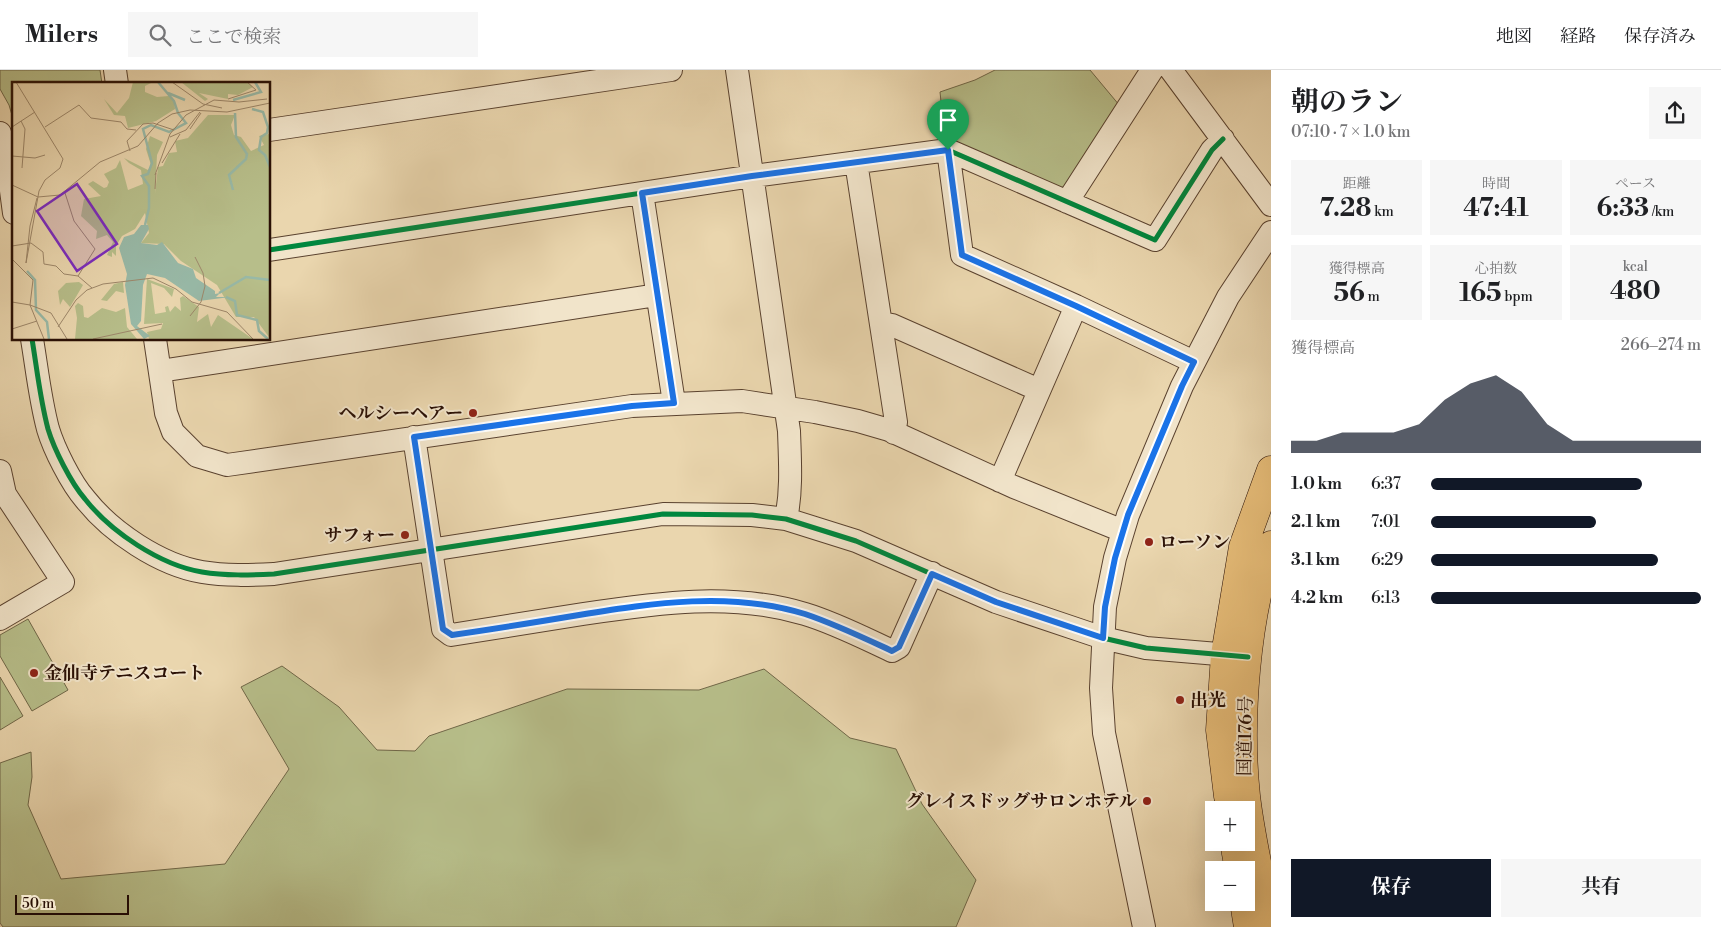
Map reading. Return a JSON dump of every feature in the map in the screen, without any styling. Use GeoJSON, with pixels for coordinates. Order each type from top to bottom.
{"type":"FeatureCollection","features":[{"type":"Feature","properties":{"kind":"highway","name":"国道176号"},"geometry":{"type":"LineString","coordinates":[[1270,927],[1248,808],[1236,656],[1243,547],[1271,470]]}},
{"type":"Feature","properties":{"kind":"highway","name":"国道176号"},"geometry":{"type":"LineString","coordinates":[[1229,801],[1220,730],[1236,656],[1271,545]]}},
{"type":"Feature","properties":{"kind":"highway"},"geometry":{"type":"LineString","coordinates":[[1245,911],[1248,927]]}},
{"type":"Feature","properties":{"kind":"street"},"geometry":{"type":"LineString","coordinates":[[270,130],[624,73],[671,70]]}},
{"type":"Feature","properties":{"kind":"street"},"geometry":{"type":"LineString","coordinates":[[736,70],[789,431],[791,472],[786,519]]}},
{"type":"Feature","properties":{"kind":"street"},"geometry":{"type":"LineString","coordinates":[[1067,202],[1152,70]]}},
{"type":"Feature","properties":{"kind":"street"},"geometry":{"type":"LineString","coordinates":[[1171,70],[1271,205]]}},
{"type":"Feature","properties":{"kind":"street"},"geometry":{"type":"LineString","coordinates":[[0,133],[6,153],[12,199]]}},
{"type":"Feature","properties":{"kind":"street"},"geometry":{"type":"LineString","coordinates":[[270,250],[752,176],[948,150],[1155,240],[1212,150],[1222,140]]}},
{"type":"Feature","properties":{"kind":"street"},"geometry":{"type":"LineString","coordinates":[[948,150],[962,255],[1194,362]]}},
{"type":"Feature","properties":{"kind":"street"},"geometry":{"type":"LineString","coordinates":[[856,162],[896,422],[894,433]]}},
{"type":"Feature","properties":{"kind":"street"},"geometry":{"type":"LineString","coordinates":[[642,193],[674,403]]}},
{"type":"Feature","properties":{"kind":"street"},"geometry":{"type":"LineString","coordinates":[[1137,925],[1104,733],[1101,688],[1105,607],[1115,558],[1123,531],[1182,386],[1228,297],[1271,232]]}},
{"type":"Feature","properties":{"kind":"street"},"geometry":{"type":"LineString","coordinates":[[160,371],[657,296]]}},
{"type":"Feature","properties":{"kind":"street"},"geometry":{"type":"LineString","coordinates":[[1000,481],[1076,306]]}},
{"type":"Feature","properties":{"kind":"street"},"geometry":{"type":"LineString","coordinates":[[881,323],[892,324],[1039,390]]}},
{"type":"Feature","properties":{"kind":"street"},"geometry":{"type":"LineString","coordinates":[[32,340],[48,429],[59,456],[84,499],[115,529],[144,549],[175,564],[201,572],[237,576],[274,574],[663,514],[752,515],[786,519],[856,541],[996,602],[1103,638],[1146,648],[1236,656]]}},
{"type":"Feature","properties":{"kind":"street"},"geometry":{"type":"LineString","coordinates":[[156,340],[166,413],[173,432],[197,456],[227,465],[632,406],[742,401],[785,406],[858,421],[894,433],[1000,481],[1123,531]]}},
{"type":"Feature","properties":{"kind":"street"},"geometry":{"type":"LineString","coordinates":[[414,437],[443,629],[452,635],[638,606],[684,601],[731,601],[804,614],[892,651],[899,647],[932,574]]}},
{"type":"Feature","properties":{"kind":"street"},"geometry":{"type":"LineString","coordinates":[[0,471],[5,494],[63,582],[0,619]]}},
{"type":"Feature","properties":{"kind":"green space"},"geometry":{"type":"Polygon","coordinates":[[[0,70],[100,70],[102,82],[12,82],[12,115],[9,105],[0,89],[0,70]]]}},
{"type":"Feature","properties":{"kind":"green space"},"geometry":{"type":"Polygon","coordinates":[[[995,70],[1090,70],[1120,106],[1063,190],[945,140],[940,92],[975,80],[995,70]]]}},
{"type":"Feature","properties":{"kind":"green space","name":"金仙寺テニスコート"},"geometry":{"type":"Polygon","coordinates":[[[28,619],[68,690],[32,711],[0,656],[0,635],[28,619]]]}},
{"type":"Feature","properties":{"kind":"green space"},"geometry":{"type":"Polygon","coordinates":[[[282,666],[339,707],[377,750],[415,751],[429,736],[567,689],[699,690],[764,669],[850,738],[896,749],[922,804],[976,880],[956,927],[3,927],[0,923],[0,763],[31,752],[32,777],[28,805],[61,879],[225,864],[289,769],[241,687],[282,666]]]}},
{"type":"Feature","properties":{"kind":"green space","name":"金仙寺テニスコート"},"geometry":{"type":"Polygon","coordinates":[[[0,677],[23,716],[0,730],[0,677]]]}},
{"type":"Feature","properties":{"kind":"cycle path"},"geometry":{"type":"LineString","coordinates":[[270,250],[753,176],[948,150],[1155,240],[1212,150],[1223,139]]}},
{"type":"Feature","properties":{"kind":"cycle path"},"geometry":{"type":"LineString","coordinates":[[32,340],[48,429],[59,456],[74,484],[96,511],[122,535],[153,555],[186,568],[220,574],[274,574],[663,514],[752,515],[786,519],[856,541],[996,602],[1103,638],[1146,648],[1248,657]]}},
{"type":"Feature","properties":{"kind":"place","name":"ヘルシーヘアー"},"geometry":{"type":"Point","coordinates":[473,413]}},
{"type":"Feature","properties":{"kind":"place","name":"サフォー"},"geometry":{"type":"Point","coordinates":[405,535]}},
{"type":"Feature","properties":{"kind":"place","name":"ローソン"},"geometry":{"type":"Point","coordinates":[1149,542]}},
{"type":"Feature","properties":{"kind":"place","name":"金仙寺テニスコート"},"geometry":{"type":"Point","coordinates":[34,673]}},
{"type":"Feature","properties":{"kind":"place","name":"出光"},"geometry":{"type":"Point","coordinates":[1180,700]}},
{"type":"Feature","properties":{"kind":"place","name":"グレイスドッグサロンホテル"},"geometry":{"type":"Point","coordinates":[1147,801]}},
{"type":"Feature","properties":{"kind":"route"},"geometry":{"type":"LineString","coordinates":[[948,150],[962,255],[1194,362],[1182,386],[1128,515],[1115,558],[1105,607],[1103,638],[996,602],[932,574],[899,647],[892,651],[804,614],[731,601],[684,601],[638,606],[452,635],[443,629],[414,437],[632,406],[674,403],[642,193],[752,176],[948,150]]}}]}
